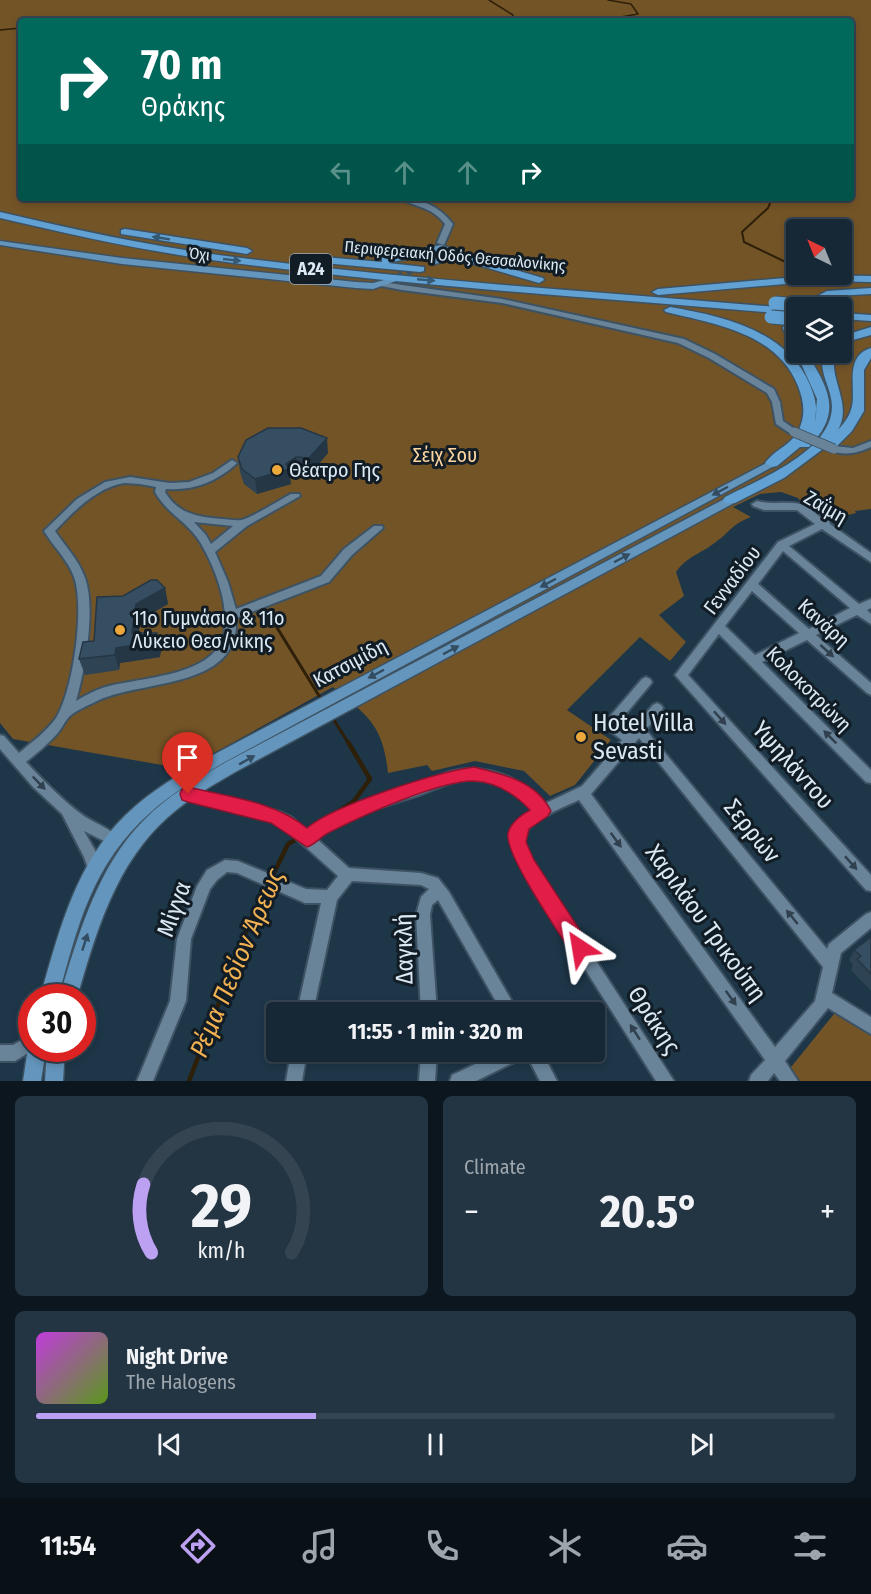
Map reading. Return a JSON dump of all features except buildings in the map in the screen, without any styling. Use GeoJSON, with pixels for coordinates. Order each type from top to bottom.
{"type":"FeatureCollection","features":[{"type":"Feature","properties":{"kind":"highway","name":"Περιφερειακή Οδός Θεσσαλονίκης"},"geometry":{"type":"LineString","coordinates":[[0,207],[85,225],[288,257],[658,292],[774,310]]}},
{"type":"Feature","properties":{"kind":"highway","name":"Περιφερειακή Οδός Θεσσαλονίκης"},"geometry":{"type":"LineString","coordinates":[[0,215],[154,248],[312,269],[786,310]]}},
{"type":"Feature","properties":{"kind":"highway"},"geometry":{"type":"LineString","coordinates":[[0,225],[39,229],[127,246],[154,248]]}},
{"type":"Feature","properties":{"kind":"highway"},"geometry":{"type":"LineString","coordinates":[[446,249],[539,280]]}},
{"type":"Feature","properties":{"kind":"highway"},"geometry":{"type":"LineString","coordinates":[[344,262],[424,257]]}},
{"type":"Feature","properties":{"kind":"highway"},"geometry":{"type":"LineString","coordinates":[[658,292],[820,278],[871,279]]}},
{"type":"Feature","properties":{"kind":"highway"},"geometry":{"type":"LineString","coordinates":[[470,284],[502,296],[652,308],[703,315],[735,326],[766,343],[797,371],[809,397],[808,424],[798,441],[772,464]]}},
{"type":"Feature","properties":{"kind":"highway"},"geometry":{"type":"LineString","coordinates":[[824,297],[831,293],[871,291]]}},
{"type":"Feature","properties":{"kind":"highway"},"geometry":{"type":"LineString","coordinates":[[652,308],[774,310],[786,315]]}},
{"type":"Feature","properties":{"kind":"highway","name":"Περιφερειακή Οδός Θεσσαλονίκης"},"geometry":{"type":"LineString","coordinates":[[852,309],[871,310]]}},
{"type":"Feature","properties":{"kind":"highway"},"geometry":{"type":"LineString","coordinates":[[852,316],[871,318]]}},
{"type":"Feature","properties":{"kind":"highway"},"geometry":{"type":"LineString","coordinates":[[852,323],[871,325]]}},
{"type":"Feature","properties":{"kind":"highway"},"geometry":{"type":"LineString","coordinates":[[852,337],[871,331]]}},
{"type":"Feature","properties":{"kind":"highway"},"geometry":{"type":"LineString","coordinates":[[730,500],[824,450],[850,424],[858,407],[857,369],[862,360],[871,352]]}},
{"type":"Feature","properties":{"kind":"highway"},"geometry":{"type":"LineString","coordinates":[[772,464],[808,442],[818,429],[824,415],[821,388],[806,363]]}},
{"type":"Feature","properties":{"kind":"highway"},"geometry":{"type":"LineString","coordinates":[[791,467],[824,442],[836,420],[837,398],[827,369],[828,363]]}},
{"type":"Feature","properties":{"kind":"main road","name":"Όχι"},"geometry":{"type":"LineString","coordinates":[[0,243],[122,261],[356,285],[384,284],[395,280]]}},
{"type":"Feature","properties":{"kind":"main road"},"geometry":{"type":"LineString","coordinates":[[446,249],[448,259],[435,261],[424,257],[446,249]]}},
{"type":"Feature","properties":{"kind":"main road","name":"Κατσιμίδη"},"geometry":{"type":"LineString","coordinates":[[73,984],[101,899],[115,870],[133,844],[158,817],[188,794],[323,711],[772,464]]}},
{"type":"Feature","properties":{"kind":"main road","name":"Κατσιμίδη"},"geometry":{"type":"LineString","coordinates":[[341,701],[730,500]]}},
{"type":"Feature","properties":{"kind":"main road","name":"Κατσιμίδη"},"geometry":{"type":"LineString","coordinates":[[54,984],[75,909],[94,867],[112,839],[138,812],[185,778],[323,711]]}},
{"type":"Feature","properties":{"kind":"main road"},"geometry":{"type":"LineString","coordinates":[[112,839],[133,844]]}},
{"type":"Feature","properties":{"kind":"main road"},"geometry":{"type":"LineString","coordinates":[[32,1081],[35,1062]]}},
{"type":"Feature","properties":{"kind":"main road"},"geometry":{"type":"LineString","coordinates":[[54,1081],[55,1062]]}},
{"type":"Feature","properties":{"kind":"street"},"geometry":{"type":"LineString","coordinates":[[414,201],[429,205],[441,212],[449,224],[446,249]]}},
{"type":"Feature","properties":{"kind":"street"},"geometry":{"type":"LineString","coordinates":[[384,284],[402,288],[502,296],[627,331],[664,336],[696,347],[771,391],[777,402],[779,422],[794,432],[834,449],[854,451],[871,444]]}},
{"type":"Feature","properties":{"kind":"street"},"geometry":{"type":"LineString","coordinates":[[18,761],[54,730],[66,712],[77,673],[83,593],[81,579],[49,531],[86,497],[108,484],[130,480],[162,485],[203,481],[222,472],[232,463]]}},
{"type":"Feature","properties":{"kind":"street"},"geometry":{"type":"LineString","coordinates":[[66,712],[100,693],[163,680],[208,664],[228,644],[232,615],[208,551],[187,519],[166,505],[160,492],[162,485]]}},
{"type":"Feature","properties":{"kind":"street"},"geometry":{"type":"LineString","coordinates":[[208,551],[243,524],[295,496]]}},
{"type":"Feature","properties":{"kind":"street","name":"Ζαΐμη"},"geometry":{"type":"LineString","coordinates":[[757,504],[771,507],[796,506],[871,558]]}},
{"type":"Feature","properties":{"kind":"street"},"geometry":{"type":"LineString","coordinates":[[187,519],[243,524]]}},
{"type":"Feature","properties":{"kind":"street","name":"Γενναδίου"},"geometry":{"type":"LineString","coordinates":[[681,675],[782,546],[825,524]]}},
{"type":"Feature","properties":{"kind":"street"},"geometry":{"type":"LineString","coordinates":[[232,615],[325,579],[348,552],[378,528]]}},
{"type":"Feature","properties":{"kind":"street"},"geometry":{"type":"LineString","coordinates":[[782,546],[871,620]]}},
{"type":"Feature","properties":{"kind":"street","name":"Κανάρη"},"geometry":{"type":"LineString","coordinates":[[752,584],[871,690]]}},
{"type":"Feature","properties":{"kind":"street"},"geometry":{"type":"LineString","coordinates":[[753,661],[871,603]]}},
{"type":"Feature","properties":{"kind":"street","name":"Κολοκοτρώνη"},"geometry":{"type":"LineString","coordinates":[[719,627],[871,778]]}},
{"type":"Feature","properties":{"kind":"street","name":"Υψηλάντου"},"geometry":{"type":"LineString","coordinates":[[681,675],[871,885]]}},
{"type":"Feature","properties":{"kind":"street","name":"Σερρών"},"geometry":{"type":"LineString","coordinates":[[646,682],[612,721],[615,728],[634,735],[829,963]]}},
{"type":"Feature","properties":{"kind":"street"},"geometry":{"type":"LineString","coordinates":[[582,793],[657,708]]}},
{"type":"Feature","properties":{"kind":"street"},"geometry":{"type":"LineString","coordinates":[[0,740],[65,810],[87,828],[112,839]]}},
{"type":"Feature","properties":{"kind":"street"},"geometry":{"type":"LineString","coordinates":[[303,836],[365,807],[467,774],[492,777],[512,785],[531,798],[542,811]]}},
{"type":"Feature","properties":{"kind":"street","name":"Θράκης"},"geometry":{"type":"LineString","coordinates":[[582,793],[542,811],[523,824],[517,833],[523,858],[666,1081]]}},
{"type":"Feature","properties":{"kind":"street","name":"Χαριλάου Τρικούπη"},"geometry":{"type":"LineString","coordinates":[[582,793],[790,1081]]}},
{"type":"Feature","properties":{"kind":"street"},"geometry":{"type":"LineString","coordinates":[[188,794],[275,816],[349,874],[421,879],[436,886],[504,1002]]}},
{"type":"Feature","properties":{"kind":"street"},"geometry":{"type":"LineString","coordinates":[[65,810],[92,856],[94,867]]}},
{"type":"Feature","properties":{"kind":"street","name":"Μίγγα"},"geometry":{"type":"LineString","coordinates":[[145,1081],[178,1001],[182,944],[207,882],[214,873],[228,866],[243,868],[304,896],[330,897]]}},
{"type":"Feature","properties":{"kind":"street"},"geometry":{"type":"LineString","coordinates":[[307,1002],[330,897],[349,874]]}},
{"type":"Feature","properties":{"kind":"street","name":"Δαγκλή"},"geometry":{"type":"LineString","coordinates":[[428,1002],[423,910],[436,886]]}},
{"type":"Feature","properties":{"kind":"street"},"geometry":{"type":"LineString","coordinates":[[757,1081],[820,1007],[825,998],[829,963],[836,946],[871,919]]}},
{"type":"Feature","properties":{"kind":"street"},"geometry":{"type":"LineString","coordinates":[[825,998],[871,1026]]}},
{"type":"Feature","properties":{"kind":"street"},"geometry":{"type":"LineString","coordinates":[[0,1053],[18,1051]]}},
{"type":"Feature","properties":{"kind":"street"},"geometry":{"type":"LineString","coordinates":[[294,1081],[297,1062]]}},
{"type":"Feature","properties":{"kind":"street"},"geometry":{"type":"LineString","coordinates":[[427,1081],[428,1062]]}},
{"type":"Feature","properties":{"kind":"street"},"geometry":{"type":"LineString","coordinates":[[458,1081],[497,1062]]}},
{"type":"Feature","properties":{"kind":"street"},"geometry":{"type":"LineString","coordinates":[[539,1062],[549,1081]]}},
{"type":"Feature","properties":{"kind":"green space","name":"Σέιχ Σου"},"geometry":{"type":"Polygon","coordinates":[[[0,0],[871,0],[871,509],[855,511],[856,513],[826,521],[806,508],[798,498],[781,492],[760,494],[733,507],[751,517],[736,525],[680,567],[676,572],[684,596],[659,615],[686,642],[670,661],[640,637],[567,710],[611,740],[575,785],[550,796],[524,771],[475,761],[432,771],[427,765],[388,773],[386,757],[378,732],[356,706],[333,687],[185,769],[13,739],[0,723],[0,0]]]}},
{"type":"Feature","properties":{"kind":"green space"},"geometry":{"type":"Polygon","coordinates":[[[838,1009],[871,1030],[871,1081],[797,1081],[787,1072],[838,1009]]]}},
{"type":"Feature","properties":{"kind":"waterway"},"geometry":{"type":"LineString","coordinates":[[489,0],[513,15],[512,18]]}},
{"type":"Feature","properties":{"kind":"waterway"},"geometry":{"type":"LineString","coordinates":[[608,0],[631,4],[638,14],[615,18]]}},
{"type":"Feature","properties":{"kind":"waterway"},"geometry":{"type":"LineString","coordinates":[[0,30],[18,28]]}},
{"type":"Feature","properties":{"kind":"waterway"},"geometry":{"type":"LineString","coordinates":[[771,201],[768,208],[742,232],[744,242],[786,262]]}},
{"type":"Feature","properties":{"kind":"waterway","name":"Ρέμα Πεδίον Άρεως"},"geometry":{"type":"LineString","coordinates":[[276,626],[329,712]]}},
{"type":"Feature","properties":{"kind":"waterway","name":"Ρέμα Πεδίον Άρεως"},"geometry":{"type":"LineString","coordinates":[[332,717],[349,744]]}},
{"type":"Feature","properties":{"kind":"waterway","name":"Ρέμα Πεδίον Άρεως"},"geometry":{"type":"LineString","coordinates":[[333,815],[354,801],[370,779],[348,742]]}},
{"type":"Feature","properties":{"kind":"waterway","name":"Ρέμα Πεδίον Άρεως"},"geometry":{"type":"LineString","coordinates":[[272,877],[288,844],[300,837]]}},
{"type":"Feature","properties":{"kind":"waterway","name":"Ρέμα Πεδίον Άρεως"},"geometry":{"type":"LineString","coordinates":[[189,1081],[253,914],[269,883]]}},
{"type":"Feature","properties":{"kind":"tunnel"},"geometry":{"type":"LineString","coordinates":[[396,279],[415,267]]}},
{"type":"Feature","properties":{"kind":"place","name":"Θέατρο Γης"},"geometry":{"type":"Point","coordinates":[277,470]}},
{"type":"Feature","properties":{"kind":"place","name":"11ο Γυμνάσιο & 11ο Λύκειο Θεσ/νίκης"},"geometry":{"type":"Point","coordinates":[120,630]}},
{"type":"Feature","properties":{"kind":"place","name":"Hotel Villa Sevasti"},"geometry":{"type":"Point","coordinates":[581,737]}},
{"type":"Feature","properties":{"kind":"route"},"geometry":{"type":"LineString","coordinates":[[188,794],[275,816],[286,821],[307,839],[318,830],[365,807],[451,777],[474,774],[505,782],[525,793],[542,811],[523,824],[517,833],[517,842],[527,865],[580,948]]}}]}
